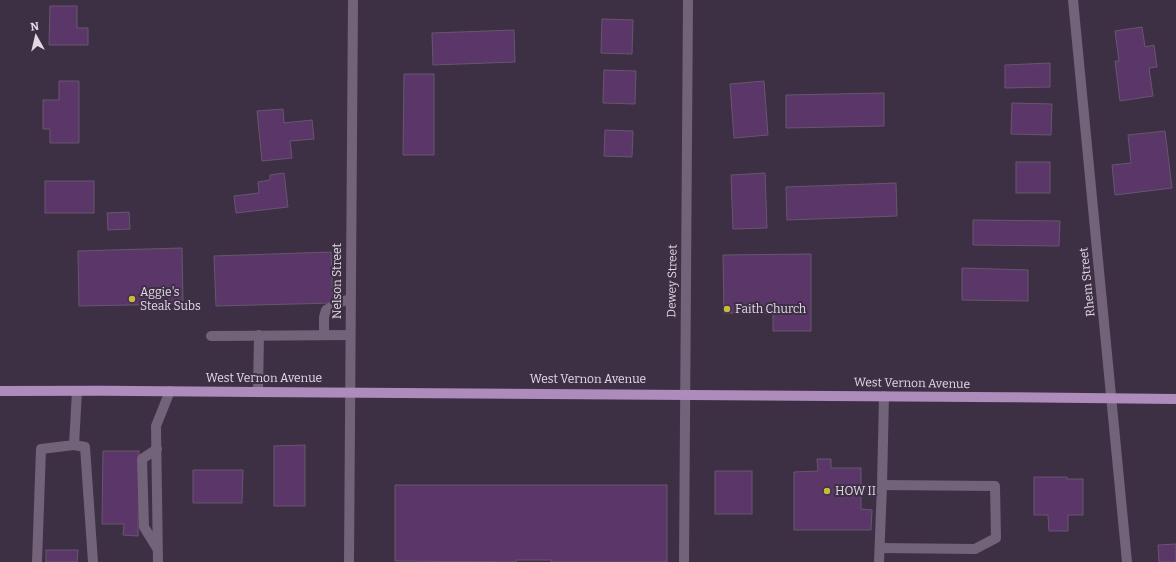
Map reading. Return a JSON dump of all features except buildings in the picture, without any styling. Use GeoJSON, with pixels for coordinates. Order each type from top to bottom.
{"type":"FeatureCollection","features":[{"type":"Feature","properties":{"kind":"main road","name":"West Vernon Avenue"},"geometry":{"type":"LineString","coordinates":[[0,391],[684,393],[1176,399]]}},
{"type":"Feature","properties":{"kind":"street","name":"Nelson Street"},"geometry":{"type":"LineString","coordinates":[[349,562],[349,391],[353,0]]}},
{"type":"Feature","properties":{"kind":"street","name":"Dewey Street"},"geometry":{"type":"LineString","coordinates":[[684,562],[684,393],[688,0]]}},
{"type":"Feature","properties":{"kind":"street","name":"Rhem Street"},"geometry":{"type":"LineString","coordinates":[[1072,0],[1127,562]]}},
{"type":"Feature","properties":{"kind":"street"},"geometry":{"type":"LineString","coordinates":[[324,335],[324,317],[326,310],[338,303],[350,299]]}},
{"type":"Feature","properties":{"kind":"street"},"geometry":{"type":"LineString","coordinates":[[211,336],[350,334]]}},
{"type":"Feature","properties":{"kind":"street"},"geometry":{"type":"LineString","coordinates":[[258,391],[259,335]]}},
{"type":"Feature","properties":{"kind":"street"},"geometry":{"type":"LineString","coordinates":[[74,445],[77,391]]}},
{"type":"Feature","properties":{"kind":"street"},"geometry":{"type":"LineString","coordinates":[[158,562],[156,426],[170,391]]}},
{"type":"Feature","properties":{"kind":"street"},"geometry":{"type":"LineString","coordinates":[[879,562],[884,396]]}},
{"type":"Feature","properties":{"kind":"street"},"geometry":{"type":"LineString","coordinates":[[37,562],[41,449],[74,445],[85,447],[93,562]]}},
{"type":"Feature","properties":{"kind":"street"},"geometry":{"type":"LineString","coordinates":[[157,449],[142,459],[144,527],[158,550]]}},
{"type":"Feature","properties":{"kind":"street"},"geometry":{"type":"LineString","coordinates":[[880,548],[975,549],[996,538],[995,486],[882,485]]}},
{"type":"Feature","properties":{"kind":"place","name":"Aggie's Steak Subs"},"geometry":{"type":"Point","coordinates":[132,299]}},
{"type":"Feature","properties":{"kind":"place","name":"Faith Church"},"geometry":{"type":"Point","coordinates":[727,309]}},
{"type":"Feature","properties":{"kind":"place","name":"HOW II"},"geometry":{"type":"Point","coordinates":[827,491]}}]}
